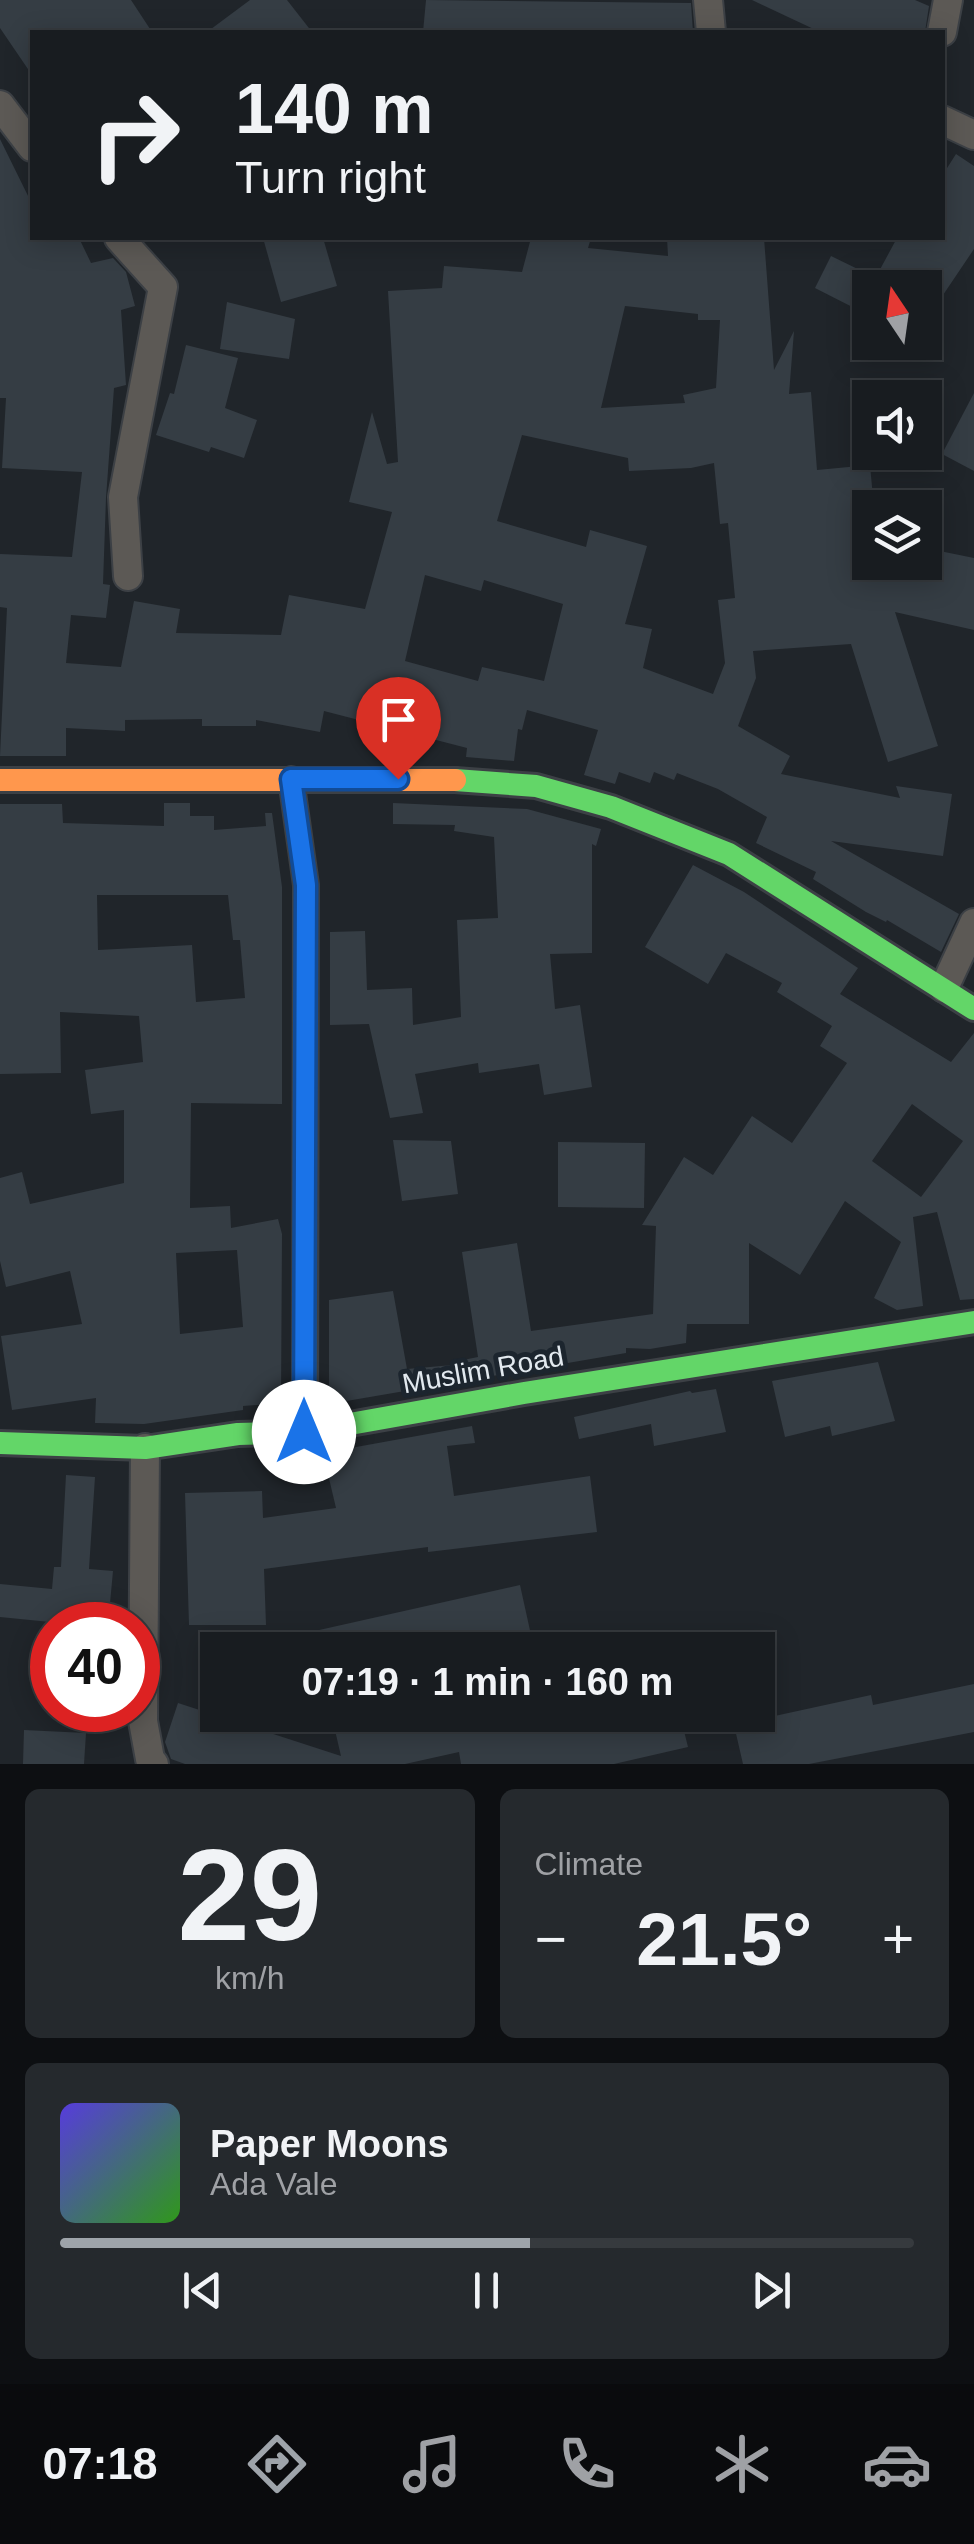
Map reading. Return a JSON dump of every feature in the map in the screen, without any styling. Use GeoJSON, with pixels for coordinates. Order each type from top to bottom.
{"type":"FeatureCollection","features":[{"type":"Feature","properties":{"kind":"street"},"geometry":{"type":"LineString","coordinates":[[708,0],[710,30]]}},
{"type":"Feature","properties":{"kind":"street"},"geometry":{"type":"LineString","coordinates":[[942,30],[948,0]]}},
{"type":"Feature","properties":{"kind":"street"},"geometry":{"type":"LineString","coordinates":[[0,105],[30,145]]}},
{"type":"Feature","properties":{"kind":"street"},"geometry":{"type":"LineString","coordinates":[[945,121],[974,135]]}},
{"type":"Feature","properties":{"kind":"street"},"geometry":{"type":"LineString","coordinates":[[121,240],[162,287],[123,498],[128,576]]}},
{"type":"Feature","properties":{"kind":"street"},"geometry":{"type":"LineString","coordinates":[[291,779],[306,885],[304,1432]]}},
{"type":"Feature","properties":{"kind":"street"},"geometry":{"type":"LineString","coordinates":[[0,780],[434,779],[536,786],[611,807],[729,854],[974,1009]]}},
{"type":"Feature","properties":{"kind":"street"},"geometry":{"type":"LineString","coordinates":[[944,988],[974,924]]}},
{"type":"Feature","properties":{"kind":"street","name":"Muslim Road"},"geometry":{"type":"LineString","coordinates":[[0,1443],[145,1448],[238,1434],[304,1432],[524,1392],[974,1322]]}},
{"type":"Feature","properties":{"kind":"street"},"geometry":{"type":"LineString","coordinates":[[145,1448],[143,1720],[154,1764]]}},
{"type":"Feature","properties":{"kind":"building"},"geometry":{"type":"Polygon","coordinates":[[[0,0],[131,0],[151,30],[30,30],[30,72],[0,28],[0,0]]]}},
{"type":"Feature","properties":{"kind":"building"},"geometry":{"type":"Polygon","coordinates":[[[250,0],[287,0],[310,30],[210,30],[250,0]]]}},
{"type":"Feature","properties":{"kind":"building"},"geometry":{"type":"Polygon","coordinates":[[[426,0],[691,3],[693,30],[423,30],[426,0]]]}},
{"type":"Feature","properties":{"kind":"building"},"geometry":{"type":"Polygon","coordinates":[[[752,0],[915,0],[929,6],[925,30],[816,30],[752,0]]]}},
{"type":"Feature","properties":{"kind":"building"},"geometry":{"type":"Polygon","coordinates":[[[0,139],[30,200],[30,240],[80,240],[91,263],[113,258],[126,272],[135,306],[121,310],[126,385],[114,388],[103,584],[110,585],[106,618],[71,615],[66,663],[121,667],[134,601],[180,609],[176,633],[281,635],[289,595],[365,609],[392,512],[349,502],[372,412],[387,464],[398,462],[388,291],[442,288],[444,266],[522,272],[530,240],[590,240],[588,248],[668,256],[667,240],[764,240],[774,370],[794,331],[789,394],[811,392],[817,470],[852,467],[852,470],[870,470],[872,490],[852,490],[852,580],[942,580],[942,551],[974,558],[974,630],[895,612],[938,746],[888,762],[851,644],[753,651],[756,678],[738,726],[790,756],[781,774],[900,798],[896,786],[952,794],[943,856],[831,841],[959,914],[941,952],[813,879],[816,872],[756,843],[767,817],[718,789],[677,773],[674,780],[654,772],[650,783],[619,772],[615,784],[584,775],[598,730],[527,710],[522,730],[518,729],[514,761],[466,757],[467,748],[324,711],[320,732],[256,720],[256,726],[202,726],[202,719],[125,720],[125,731],[66,728],[66,756],[0,756],[7,608],[0,607],[0,554],[72,557],[82,472],[2,468],[6,398],[0,398],[0,139]],[[625,306],[601,408],[685,403],[683,395],[716,388],[720,320],[698,320],[698,314],[625,306]],[[522,435],[497,521],[586,547],[590,530],[647,546],[625,624],[652,629],[643,668],[713,694],[725,663],[718,600],[735,598],[728,523],[720,524],[714,463],[629,471],[628,458],[522,435]],[[425,575],[405,661],[478,681],[482,667],[544,681],[563,604],[484,580],[481,591],[425,575]]]}},
{"type":"Feature","properties":{"kind":"building"},"geometry":{"type":"Polygon","coordinates":[[[956,154],[974,166],[974,249],[942,297],[942,270],[880,270],[896,240],[945,240],[945,171],[956,154]]]}},
{"type":"Feature","properties":{"kind":"building"},"geometry":{"type":"Polygon","coordinates":[[[264,240],[324,240],[337,286],[281,302],[264,240]]]}},
{"type":"Feature","properties":{"kind":"building"},"geometry":{"type":"Polygon","coordinates":[[[831,256],[860,270],[852,270],[852,307],[815,288],[831,256]]]}},
{"type":"Feature","properties":{"kind":"building"},"geometry":{"type":"Polygon","coordinates":[[[227,302],[295,319],[289,359],[220,349],[227,302]]]}},
{"type":"Feature","properties":{"kind":"building"},"geometry":{"type":"Polygon","coordinates":[[[186,345],[238,358],[225,408],[257,420],[244,458],[211,447],[209,452],[156,435],[170,393],[174,394],[186,345]]]}},
{"type":"Feature","properties":{"kind":"building"},"geometry":{"type":"Polygon","coordinates":[[[974,393],[974,471],[942,454],[974,393]]]}},
{"type":"Feature","properties":{"kind":"building"},"geometry":{"type":"Polygon","coordinates":[[[164,803],[190,803],[190,816],[214,816],[214,830],[266,826],[265,813],[272,813],[282,887],[282,1104],[191,1103],[190,1208],[230,1206],[231,1228],[278,1219],[282,1234],[281,1403],[144,1424],[95,1423],[96,1398],[12,1410],[1,1336],[82,1324],[70,1271],[6,1287],[0,1261],[0,1178],[22,1172],[30,1204],[124,1183],[124,1110],[91,1114],[85,1070],[143,1062],[139,1016],[60,1012],[61,1073],[0,1074],[0,804],[62,804],[63,823],[164,826],[164,803]],[[97,895],[98,950],[192,945],[196,1002],[245,998],[240,940],[233,940],[228,895],[97,895]],[[237,1250],[176,1253],[180,1334],[243,1327],[237,1250]]]}},
{"type":"Feature","properties":{"kind":"building"},"geometry":{"type":"Polygon","coordinates":[[[393,803],[527,809],[601,829],[596,846],[592,844],[592,953],[550,954],[555,1009],[580,1005],[592,1087],[544,1095],[539,1064],[479,1073],[478,1063],[415,1074],[423,1113],[390,1118],[369,1024],[330,1025],[330,932],[365,931],[367,990],[412,988],[413,1025],[461,1017],[457,920],[498,918],[494,837],[454,831],[455,825],[393,824],[393,803]]]}},
{"type":"Feature","properties":{"kind":"building"},"geometry":{"type":"Polygon","coordinates":[[[693,865],[744,892],[858,968],[840,994],[951,1062],[974,1033],[974,1299],[960,1300],[937,1212],[913,1217],[923,1306],[897,1310],[874,1298],[901,1242],[845,1201],[800,1275],[749,1243],[749,1324],[687,1324],[686,1343],[626,1348],[626,1353],[329,1404],[329,1300],[393,1291],[407,1369],[464,1364],[463,1360],[478,1357],[462,1252],[517,1243],[531,1331],[653,1314],[656,1226],[642,1225],[684,1157],[713,1175],[752,1116],[792,1143],[847,1063],[820,1046],[832,1026],[777,992],[782,983],[726,953],[708,984],[645,947],[693,865]],[[912,1104],[872,1161],[921,1197],[963,1141],[912,1104]]]}},
{"type":"Feature","properties":{"kind":"building"},"geometry":{"type":"Polygon","coordinates":[[[393,1140],[451,1141],[458,1194],[402,1201],[393,1140]]]}},
{"type":"Feature","properties":{"kind":"building"},"geometry":{"type":"Polygon","coordinates":[[[558,1142],[645,1143],[644,1208],[558,1207],[558,1142]]]}},
{"type":"Feature","properties":{"kind":"building"},"geometry":{"type":"Polygon","coordinates":[[[878,1362],[895,1421],[832,1436],[830,1426],[785,1437],[772,1381],[878,1362]]]}},
{"type":"Feature","properties":{"kind":"building"},"geometry":{"type":"Polygon","coordinates":[[[716,1389],[726,1432],[654,1446],[651,1424],[579,1439],[574,1417],[690,1391],[716,1389]]]}},
{"type":"Feature","properties":{"kind":"building"},"geometry":{"type":"Polygon","coordinates":[[[472,1426],[475,1443],[447,1446],[454,1496],[590,1476],[597,1532],[428,1552],[428,1547],[264,1569],[266,1625],[189,1625],[185,1493],[262,1491],[263,1518],[336,1508],[323,1453],[472,1426]]]}},
{"type":"Feature","properties":{"kind":"building"},"geometry":{"type":"Polygon","coordinates":[[[66,1475],[95,1477],[89,1569],[113,1571],[110,1602],[30,1602],[30,1620],[0,1617],[0,1584],[52,1589],[54,1567],[61,1567],[66,1475]]]}},
{"type":"Feature","properties":{"kind":"building"},"geometry":{"type":"Polygon","coordinates":[[[520,1585],[530,1632],[310,1632],[520,1585]]]}},
{"type":"Feature","properties":{"kind":"building"},"geometry":{"type":"Polygon","coordinates":[[[974,1684],[974,1732],[809,1764],[743,1764],[736,1732],[775,1732],[775,1716],[871,1695],[873,1705],[974,1684]]]}},
{"type":"Feature","properties":{"kind":"building"},"geometry":{"type":"Polygon","coordinates":[[[178,1703],[200,1710],[200,1732],[267,1732],[341,1756],[335,1732],[684,1732],[688,1747],[614,1764],[461,1764],[459,1752],[405,1764],[185,1764],[171,1759],[165,1742],[178,1703]]]}},
{"type":"Feature","properties":{"kind":"building"},"geometry":{"type":"Polygon","coordinates":[[[24,1730],[86,1733],[84,1764],[23,1764],[24,1730]]]}},
{"type":"Feature","properties":{"kind":"traffic: fast"},"geometry":{"type":"LineString","coordinates":[[291,779],[306,885],[305,1432]]}},
{"type":"Feature","properties":{"kind":"traffic: fast"},"geometry":{"type":"LineString","coordinates":[[455,780],[536,786],[611,807],[729,854],[974,1009]]}},
{"type":"Feature","properties":{"kind":"traffic: fast"},"geometry":{"type":"LineString","coordinates":[[0,1443],[145,1448],[238,1434],[305,1432],[974,1322]]}},
{"type":"Feature","properties":{"kind":"traffic: slow"},"geometry":{"type":"LineString","coordinates":[[0,780],[455,780]]}},
{"type":"Feature","properties":{"kind":"route"},"geometry":{"type":"LineString","coordinates":[[304,1432],[306,885],[291,779],[398,779]]}}]}
